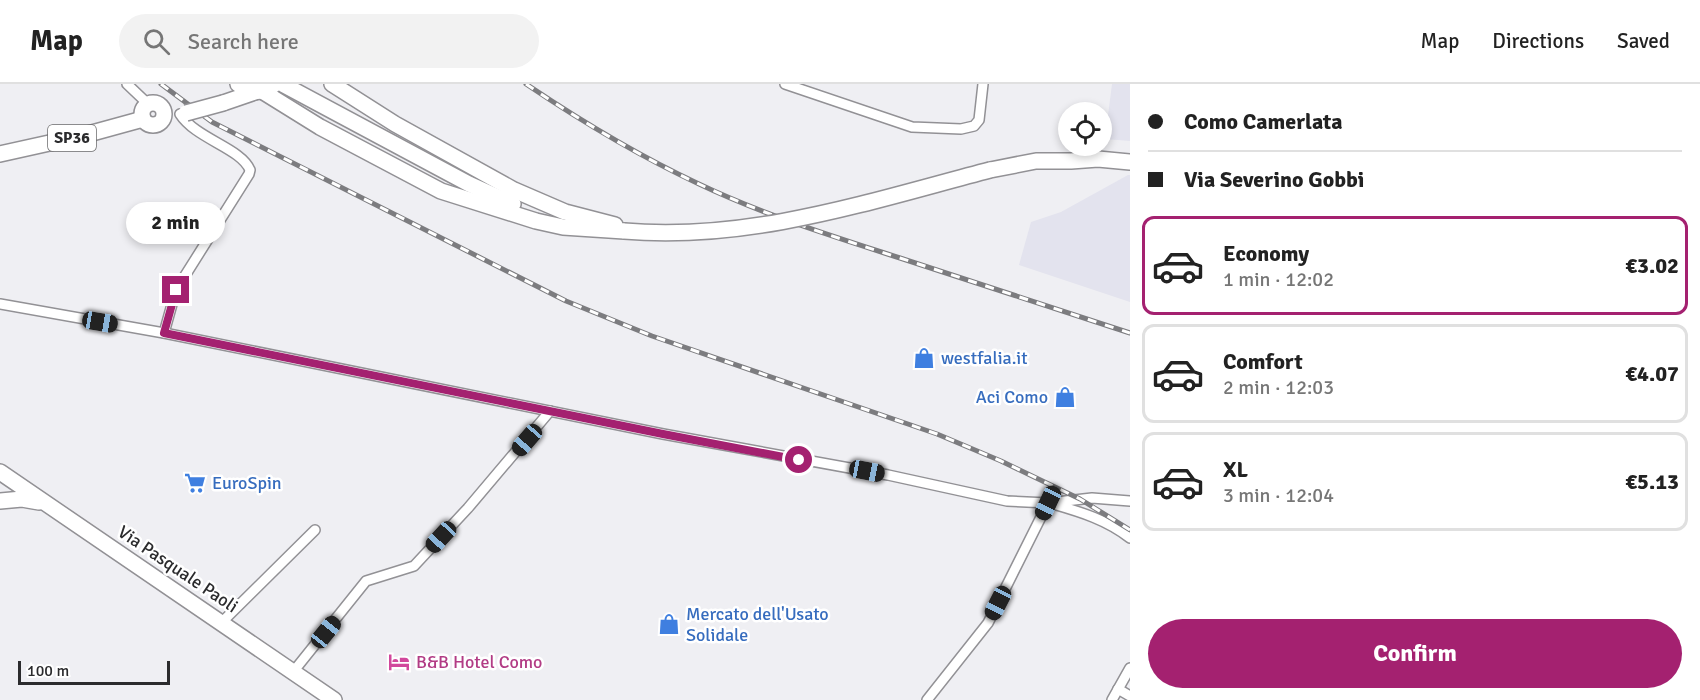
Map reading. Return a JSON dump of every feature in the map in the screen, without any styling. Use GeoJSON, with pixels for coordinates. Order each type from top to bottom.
{"type":"FeatureCollection","features":[{"type":"Feature","properties":{"kind":"main road"},"geometry":{"type":"LineString","coordinates":[[223,103],[232,84]]}},
{"type":"Feature","properties":{"kind":"main road"},"geometry":{"type":"LineString","coordinates":[[238,84],[248,91],[269,88],[505,201],[564,220],[646,233],[710,232],[768,224],[1036,161],[1071,162],[1098,159],[1130,162]]}},
{"type":"Feature","properties":{"kind":"main road"},"geometry":{"type":"LineString","coordinates":[[332,84],[395,124],[564,220]]}},
{"type":"Feature","properties":{"kind":"main road"},"geometry":{"type":"LineString","coordinates":[[177,114],[164,110],[155,103],[148,104],[142,111],[143,119],[154,126],[177,114],[223,103],[269,88]]}},
{"type":"Feature","properties":{"kind":"main road"},"geometry":{"type":"LineString","coordinates":[[269,88],[320,128],[441,191],[536,221],[564,220],[646,233]]}},
{"type":"Feature","properties":{"kind":"main road","name":"SP36"},"geometry":{"type":"LineString","coordinates":[[1,150],[81,136],[143,119]]}},
{"type":"Feature","properties":{"kind":"main road","name":"Via Pasquale Paoli"},"geometry":{"type":"LineString","coordinates":[[0,472],[334,700]]}},
{"type":"Feature","properties":{"kind":"main road"},"geometry":{"type":"LineString","coordinates":[[0,501],[22,499],[48,504]]}},
{"type":"Feature","properties":{"kind":"street"},"geometry":{"type":"LineString","coordinates":[[127,84],[148,104]]}},
{"type":"Feature","properties":{"kind":"street"},"geometry":{"type":"LineString","coordinates":[[785,84],[912,127],[953,130],[970,128],[977,123],[981,116],[983,84]]}},
{"type":"Feature","properties":{"kind":"street"},"geometry":{"type":"LineString","coordinates":[[164,333],[176,290],[250,170],[245,162],[202,136],[177,114]]}},
{"type":"Feature","properties":{"kind":"street"},"geometry":{"type":"LineString","coordinates":[[0,304],[164,333],[1007,501],[1048,503],[1092,498],[1130,501]]}},
{"type":"Feature","properties":{"kind":"street"},"geometry":{"type":"LineString","coordinates":[[293,672],[366,581],[414,566],[468,508],[550,411]]}},
{"type":"Feature","properties":{"kind":"street"},"geometry":{"type":"LineString","coordinates":[[1048,503],[1083,512],[1116,527],[1130,538]]}},
{"type":"Feature","properties":{"kind":"street"},"geometry":{"type":"LineString","coordinates":[[927,700],[988,623],[1048,503]]}},
{"type":"Feature","properties":{"kind":"street"},"geometry":{"type":"LineString","coordinates":[[221,623],[315,530]]}},
{"type":"Feature","properties":{"kind":"street"},"geometry":{"type":"LineString","coordinates":[[1112,700],[1130,668]]}},
{"type":"Feature","properties":{"kind":"street"},"geometry":{"type":"LineString","coordinates":[[1118,689],[1130,696]]}},
{"type":"Feature","properties":{"kind":"shaded area"},"geometry":{"type":"Polygon","coordinates":[[[1112,84],[1130,84],[1130,141],[1112,140],[1112,102],[1110,102],[1112,84]]]}},
{"type":"Feature","properties":{"kind":"shaded area"},"geometry":{"type":"Polygon","coordinates":[[[1130,175],[1130,302],[1019,265],[1031,222],[1061,212],[1130,175]]]}},
{"type":"Feature","properties":{"kind":"railway"},"geometry":{"type":"LineString","coordinates":[[161,84],[212,122],[566,301],[652,336],[937,434],[1001,461],[1080,499],[1130,530]]}},
{"type":"Feature","properties":{"kind":"railway"},"geometry":{"type":"LineString","coordinates":[[526,84],[632,150],[748,206],[1130,333]]}},
{"type":"Feature","properties":{"kind":"place","name":"westfalia.it"},"geometry":{"type":"Point","coordinates":[924,358]}},
{"type":"Feature","properties":{"kind":"place","name":"Aci Como"},"geometry":{"type":"Point","coordinates":[1065,397]}},
{"type":"Feature","properties":{"kind":"place","name":"EuroSpin"},"geometry":{"type":"Point","coordinates":[195,483]}},
{"type":"Feature","properties":{"kind":"place","name":"Mercato dell'Usato Solidale"},"geometry":{"type":"Point","coordinates":[669,624]}},
{"type":"Feature","properties":{"kind":"place","name":"B&B Hotel Como"},"geometry":{"type":"Point","coordinates":[399,662]}},
{"type":"Feature","properties":{"kind":"route"},"geometry":{"type":"LineString","coordinates":[[176,290],[164,333],[799,460]]}}]}
